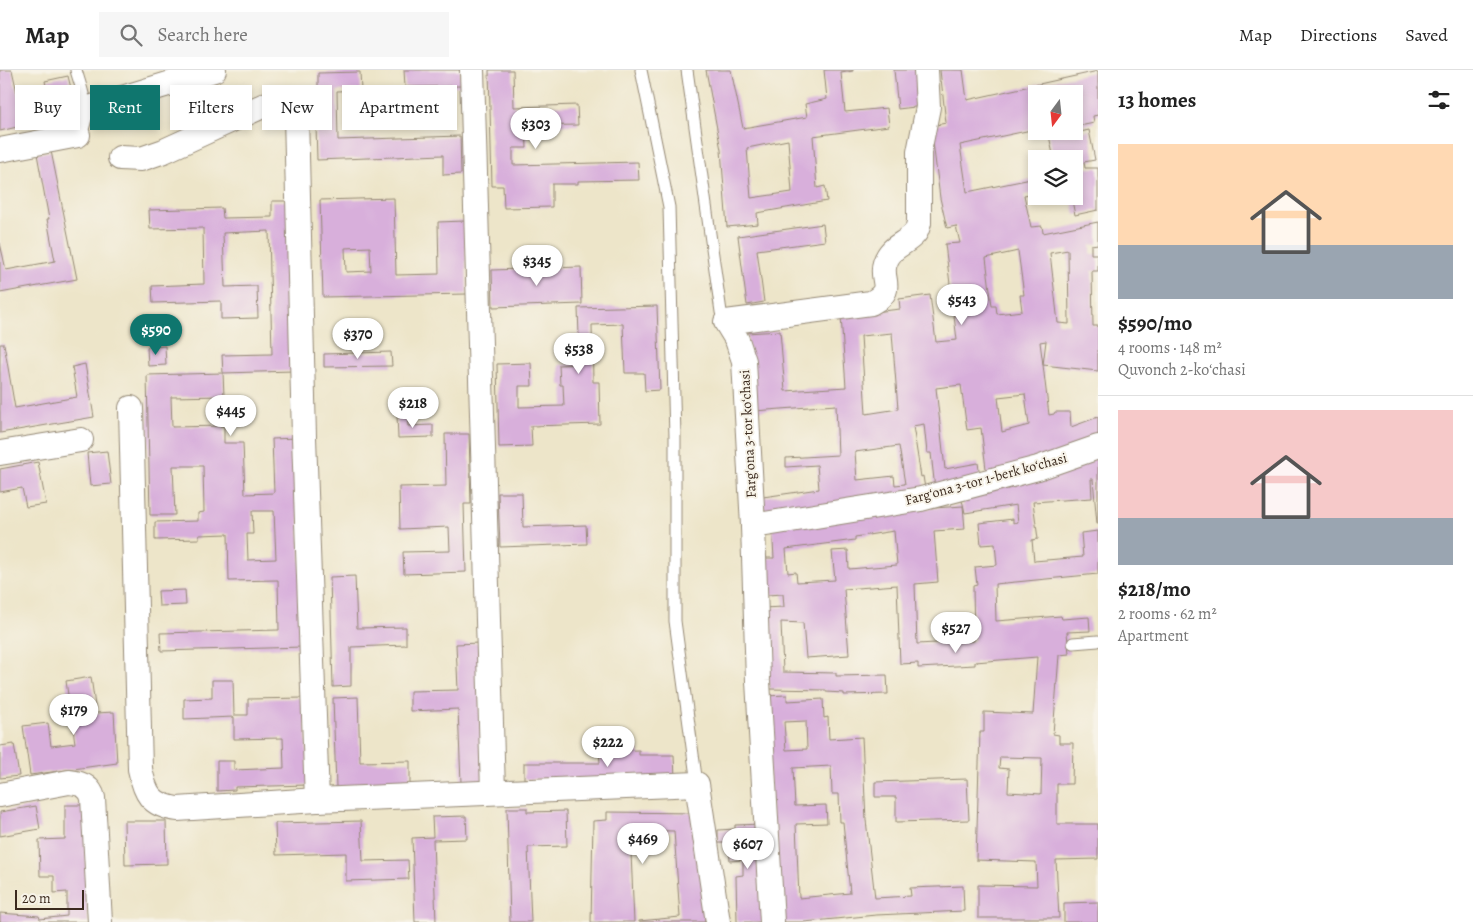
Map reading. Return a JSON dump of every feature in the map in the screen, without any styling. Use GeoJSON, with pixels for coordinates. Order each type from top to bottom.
{"type":"FeatureCollection","features":[{"type":"Feature","properties":{"kind":"street"},"geometry":{"type":"LineString","coordinates":[[86,109],[214,70]]}},
{"type":"Feature","properties":{"kind":"street"},"geometry":{"type":"LineString","coordinates":[[472,70],[493,792]]}},
{"type":"Feature","properties":{"kind":"street"},"geometry":{"type":"LineString","coordinates":[[726,322],[871,303],[881,298],[886,286],[884,264],[893,248],[916,233],[919,222],[919,152],[928,107],[926,70]]}},
{"type":"Feature","properties":{"kind":"street"},"geometry":{"type":"LineString","coordinates":[[120,158],[141,159],[164,151],[278,99],[294,107],[296,116],[304,437],[317,800]]}},
{"type":"Feature","properties":{"kind":"street"},"geometry":{"type":"LineString","coordinates":[[0,150],[78,135]]}},
{"type":"Feature","properties":{"kind":"street","name":"Fargʻona 3-tor koʻchasi"},"geometry":{"type":"LineString","coordinates":[[726,322],[737,340],[744,362],[753,526],[758,681],[772,922]]}},
{"type":"Feature","properties":{"kind":"street"},"geometry":{"type":"LineString","coordinates":[[131,408],[140,769],[149,797],[159,804],[176,809],[317,800],[697,784],[718,922]]}},
{"type":"Feature","properties":{"kind":"street"},"geometry":{"type":"LineString","coordinates":[[0,453],[81,440]]}},
{"type":"Feature","properties":{"kind":"street","name":"Fargʻona 3-tor 1-berk koʻchasi"},"geometry":{"type":"LineString","coordinates":[[753,526],[920,500],[1038,468],[1098,447]]}},
{"type":"Feature","properties":{"kind":"street"},"geometry":{"type":"LineString","coordinates":[[0,795],[69,782],[78,783],[89,788],[94,798],[100,922]]}},
{"type":"Feature","properties":{"kind":"lane"},"geometry":{"type":"LineString","coordinates":[[76,70],[86,109],[86,123],[78,135]]}},
{"type":"Feature","properties":{"kind":"lane"},"geometry":{"type":"LineString","coordinates":[[641,70],[669,207],[675,437],[675,621],[697,784]]}},
{"type":"Feature","properties":{"kind":"lane"},"geometry":{"type":"LineString","coordinates":[[687,70],[721,312],[726,322]]}},
{"type":"Feature","properties":{"kind":"lane"},"geometry":{"type":"LineString","coordinates":[[1072,643],[1098,641]]}},
{"type":"Feature","properties":{"kind":"building"},"geometry":{"type":"Polygon","coordinates":[[[0,70],[12,70],[15,85],[15,127],[0,131],[0,70]]]}},
{"type":"Feature","properties":{"kind":"building"},"geometry":{"type":"Polygon","coordinates":[[[404,70],[460,70],[461,86],[405,85],[404,70]]]}},
{"type":"Feature","properties":{"kind":"building"},"geometry":{"type":"Polygon","coordinates":[[[489,70],[513,70],[514,107],[577,105],[578,125],[526,126],[527,148],[513,148],[513,165],[638,162],[639,180],[578,181],[578,184],[552,184],[552,207],[504,208],[503,186],[492,186],[489,70]]]}},
{"type":"Feature","properties":{"kind":"building"},"geometry":{"type":"Polygon","coordinates":[[[706,70],[731,70],[743,128],[807,117],[805,104],[827,99],[824,70],[853,70],[841,73],[845,112],[887,108],[889,126],[813,136],[817,188],[825,186],[827,201],[757,213],[758,224],[727,227],[721,150],[706,70]],[[788,140],[747,148],[751,198],[792,192],[788,140]]]}},
{"type":"Feature","properties":{"kind":"building"},"geometry":{"type":"Polygon","coordinates":[[[894,70],[919,70],[923,106],[898,109],[894,70]]]}},
{"type":"Feature","properties":{"kind":"building"},"geometry":{"type":"Polygon","coordinates":[[[940,70],[963,70],[967,100],[1028,86],[1028,131],[960,145],[967,192],[1028,180],[1028,194],[1024,195],[1031,227],[1042,226],[1043,233],[1098,222],[1098,244],[1091,245],[1091,254],[1098,254],[1098,271],[1092,271],[1093,326],[1098,326],[1098,371],[1043,365],[1049,415],[1055,412],[1070,412],[1071,427],[1098,417],[1098,443],[987,477],[981,428],[967,430],[961,385],[936,388],[945,469],[978,463],[980,476],[935,489],[931,453],[927,453],[924,424],[913,426],[921,477],[923,476],[926,495],[766,521],[763,497],[819,489],[817,465],[786,467],[786,458],[838,455],[836,405],[754,411],[747,333],[780,331],[785,391],[846,387],[841,316],[900,309],[899,299],[930,295],[936,342],[957,340],[945,244],[960,243],[956,226],[947,228],[940,198],[931,126],[946,123],[940,70]],[[1068,250],[1050,253],[1058,323],[1069,324],[1068,250]],[[1018,251],[986,258],[992,306],[996,306],[997,314],[1022,311],[1020,295],[1024,295],[1018,251]],[[892,333],[861,336],[866,414],[898,409],[892,333]],[[1046,341],[1040,342],[1043,365],[1046,341]],[[1025,394],[998,397],[1002,432],[1029,425],[1025,394]],[[899,446],[855,452],[857,480],[894,476],[895,485],[905,484],[899,446]]]}},
{"type":"Feature","properties":{"kind":"building"},"geometry":{"type":"Polygon","coordinates":[[[1098,71],[1098,115],[1093,116],[1094,123],[1083,125],[1083,85],[1035,85],[1098,71]]]}},
{"type":"Feature","properties":{"kind":"building"},"geometry":{"type":"Polygon","coordinates":[[[360,72],[361,85],[342,85],[342,91],[337,91],[338,140],[460,136],[461,174],[443,175],[443,155],[317,160],[316,130],[332,130],[332,85],[318,85],[318,73],[360,72]]]}},
{"type":"Feature","properties":{"kind":"building"},"geometry":{"type":"Polygon","coordinates":[[[68,76],[70,85],[46,85],[45,81],[68,76]]]}},
{"type":"Feature","properties":{"kind":"building"},"geometry":{"type":"Polygon","coordinates":[[[1089,130],[1095,160],[1084,162],[1085,168],[1098,168],[1098,210],[1075,215],[1073,205],[1083,205],[1083,150],[1052,150],[1050,140],[1083,140],[1083,131],[1089,130]]]}},
{"type":"Feature","properties":{"kind":"building"},"geometry":{"type":"Polygon","coordinates":[[[51,151],[77,279],[0,293],[0,243],[6,270],[55,261],[37,154],[51,151]]]}},
{"type":"Feature","properties":{"kind":"building"},"geometry":{"type":"Polygon","coordinates":[[[394,198],[396,275],[439,274],[438,222],[465,221],[467,294],[323,297],[320,200],[394,198]],[[370,247],[345,248],[346,272],[371,271],[370,247]]]}},
{"type":"Feature","properties":{"kind":"building"},"geometry":{"type":"Polygon","coordinates":[[[272,201],[289,201],[294,371],[223,373],[222,355],[272,354],[269,231],[223,233],[225,287],[257,286],[258,318],[221,319],[221,301],[153,303],[152,286],[204,284],[203,228],[150,229],[149,210],[222,208],[223,218],[272,217],[272,201]]]}},
{"type":"Feature","properties":{"kind":"building"},"geometry":{"type":"Polygon","coordinates":[[[823,224],[825,241],[757,250],[764,302],[747,305],[738,236],[823,224]]]}},
{"type":"Feature","properties":{"kind":"building"},"geometry":{"type":"Polygon","coordinates":[[[581,267],[582,304],[493,307],[492,270],[581,267]]]}},
{"type":"Feature","properties":{"kind":"building"},"geometry":{"type":"Polygon","coordinates":[[[657,306],[660,390],[645,391],[644,373],[625,373],[623,324],[592,325],[593,382],[599,382],[600,424],[531,426],[532,446],[499,447],[497,364],[531,363],[532,386],[519,386],[519,407],[564,406],[563,385],[560,385],[559,365],[580,364],[578,308],[657,306]]]}},
{"type":"Feature","properties":{"kind":"building"},"geometry":{"type":"Polygon","coordinates":[[[0,344],[4,344],[15,408],[77,397],[72,367],[85,364],[94,417],[0,433],[0,344]]]}},
{"type":"Feature","properties":{"kind":"building"},"geometry":{"type":"Polygon","coordinates":[[[165,346],[166,365],[148,366],[147,347],[165,346]]]}},
{"type":"Feature","properties":{"kind":"building"},"geometry":{"type":"Polygon","coordinates":[[[391,352],[392,366],[324,367],[324,354],[391,352]]]}},
{"type":"Feature","properties":{"kind":"building"},"geometry":{"type":"Polygon","coordinates":[[[223,373],[224,396],[171,397],[172,427],[224,426],[224,443],[243,443],[245,494],[274,493],[272,439],[297,438],[303,647],[161,651],[160,633],[279,630],[278,580],[229,581],[228,534],[199,535],[199,539],[155,540],[155,522],[198,521],[198,513],[204,512],[203,466],[173,466],[175,515],[150,515],[147,375],[223,373]],[[252,511],[253,534],[247,534],[248,560],[276,559],[274,511],[252,511]]]}},
{"type":"Feature","properties":{"kind":"building"},"geometry":{"type":"Polygon","coordinates":[[[407,414],[408,426],[433,425],[433,437],[398,438],[397,415],[407,414]]]}},
{"type":"Feature","properties":{"kind":"building"},"geometry":{"type":"Polygon","coordinates":[[[445,434],[469,434],[471,504],[464,504],[466,572],[404,574],[403,552],[450,551],[449,527],[400,529],[399,487],[446,486],[445,434]]]}},
{"type":"Feature","properties":{"kind":"building"},"geometry":{"type":"Polygon","coordinates":[[[107,451],[111,484],[90,486],[87,453],[107,451]]]}},
{"type":"Feature","properties":{"kind":"building"},"geometry":{"type":"Polygon","coordinates":[[[1098,458],[1098,524],[1093,479],[1091,479],[1092,498],[1033,502],[1038,539],[1032,540],[1034,561],[1083,557],[1081,533],[1098,531],[1098,574],[995,584],[996,621],[1061,616],[1062,619],[1089,617],[1090,631],[1067,632],[1069,654],[1059,655],[1053,734],[1059,735],[1059,743],[1073,743],[1072,784],[1057,784],[1057,824],[1098,824],[1098,859],[1056,860],[1059,918],[978,918],[978,885],[1037,886],[1036,862],[976,860],[980,732],[984,732],[984,712],[1033,714],[1037,657],[975,662],[975,665],[918,668],[918,663],[900,664],[897,585],[844,589],[849,655],[806,658],[803,623],[781,622],[783,672],[836,673],[836,676],[887,675],[888,694],[844,695],[844,693],[826,692],[826,690],[770,689],[762,608],[784,607],[783,594],[767,595],[765,558],[774,558],[772,526],[892,511],[963,506],[965,529],[934,531],[938,582],[915,584],[917,644],[974,641],[973,586],[977,585],[975,567],[997,565],[995,544],[981,545],[979,523],[1013,519],[1013,523],[1018,522],[1016,505],[965,513],[963,504],[959,493],[1098,458]],[[894,531],[855,537],[855,540],[786,549],[788,573],[796,572],[797,582],[835,580],[832,551],[848,550],[849,569],[897,565],[894,531]],[[1000,757],[999,768],[1009,769],[1008,792],[1041,794],[1042,758],[1000,757]]]}},
{"type":"Feature","properties":{"kind":"building"},"geometry":{"type":"Polygon","coordinates":[[[38,462],[46,504],[26,507],[22,488],[0,492],[0,469],[38,462]]]}},
{"type":"Feature","properties":{"kind":"building"},"geometry":{"type":"Polygon","coordinates":[[[498,493],[522,493],[523,527],[586,525],[587,544],[500,547],[498,493]]]}},
{"type":"Feature","properties":{"kind":"building"},"geometry":{"type":"Polygon","coordinates":[[[355,576],[357,628],[406,627],[406,645],[351,647],[351,686],[333,687],[330,577],[355,576]]]}},
{"type":"Feature","properties":{"kind":"building"},"geometry":{"type":"Polygon","coordinates":[[[185,590],[186,605],[159,606],[158,591],[185,590]]]}},
{"type":"Feature","properties":{"kind":"building"},"geometry":{"type":"Polygon","coordinates":[[[479,643],[483,783],[461,783],[458,709],[410,711],[410,691],[458,690],[456,644],[479,643]]]}},
{"type":"Feature","properties":{"kind":"building"},"geometry":{"type":"Polygon","coordinates":[[[91,677],[96,713],[114,712],[117,763],[30,775],[23,726],[48,723],[51,746],[75,743],[66,681],[91,677]]]}},
{"type":"Feature","properties":{"kind":"building"},"geometry":{"type":"Polygon","coordinates":[[[212,680],[233,680],[234,715],[248,715],[248,699],[305,698],[308,785],[235,787],[235,790],[217,791],[217,761],[234,761],[234,770],[284,768],[283,738],[234,739],[234,717],[184,719],[184,699],[212,698],[212,680]]]}},
{"type":"Feature","properties":{"kind":"building"},"geometry":{"type":"Polygon","coordinates":[[[787,695],[787,701],[823,699],[824,718],[828,717],[829,739],[862,737],[866,820],[875,898],[911,896],[910,888],[963,886],[964,911],[876,915],[804,922],[777,922],[765,696],[787,695]],[[806,721],[784,722],[786,750],[807,749],[806,721]],[[831,766],[793,768],[795,806],[826,805],[827,823],[796,824],[799,898],[850,893],[843,822],[840,822],[839,794],[832,794],[831,766]]]}},
{"type":"Feature","properties":{"kind":"building"},"geometry":{"type":"Polygon","coordinates":[[[358,697],[360,762],[410,761],[410,785],[336,787],[333,698],[358,697]]]}},
{"type":"Feature","properties":{"kind":"building"},"geometry":{"type":"Polygon","coordinates":[[[14,744],[19,776],[0,778],[0,746],[14,744]]]}},
{"type":"Feature","properties":{"kind":"building"},"geometry":{"type":"Polygon","coordinates":[[[639,750],[639,755],[674,755],[675,779],[524,779],[524,763],[600,763],[599,751],[639,750]]]}},
{"type":"Feature","properties":{"kind":"building"},"geometry":{"type":"Polygon","coordinates":[[[967,779],[969,820],[896,822],[896,797],[875,797],[875,782],[967,779]]]}},
{"type":"Feature","properties":{"kind":"building"},"geometry":{"type":"Polygon","coordinates":[[[65,805],[89,805],[86,875],[88,922],[0,922],[0,913],[39,916],[40,919],[67,916],[67,892],[54,893],[54,876],[40,876],[39,840],[65,839],[65,805]]]}},
{"type":"Feature","properties":{"kind":"building"},"geometry":{"type":"Polygon","coordinates":[[[36,806],[40,829],[0,836],[0,812],[36,806]]]}},
{"type":"Feature","properties":{"kind":"building"},"geometry":{"type":"Polygon","coordinates":[[[507,808],[527,808],[527,812],[566,811],[567,846],[528,847],[531,922],[510,922],[507,808]]]}},
{"type":"Feature","properties":{"kind":"building"},"geometry":{"type":"Polygon","coordinates":[[[607,812],[697,813],[705,922],[639,922],[680,917],[674,831],[630,830],[634,922],[591,922],[593,821],[607,820],[607,812]]]}},
{"type":"Feature","properties":{"kind":"building"},"geometry":{"type":"Polygon","coordinates":[[[466,816],[467,839],[433,840],[436,922],[415,922],[412,838],[433,837],[432,817],[466,816]]]}},
{"type":"Feature","properties":{"kind":"building"},"geometry":{"type":"Polygon","coordinates":[[[124,821],[166,821],[167,864],[125,865],[124,821]]]}},
{"type":"Feature","properties":{"kind":"building"},"geometry":{"type":"Polygon","coordinates":[[[361,821],[363,861],[408,860],[409,879],[346,881],[346,853],[276,855],[275,823],[361,821]]]}},
{"type":"Feature","properties":{"kind":"building"},"geometry":{"type":"Polygon","coordinates":[[[763,824],[766,922],[737,922],[736,876],[743,875],[743,860],[730,861],[729,843],[718,843],[718,830],[735,829],[735,825],[763,824]]]}},
{"type":"Feature","properties":{"kind":"building"},"geometry":{"type":"Polygon","coordinates":[[[1098,902],[1098,922],[1064,922],[1064,903],[1098,902]]]}}]}
